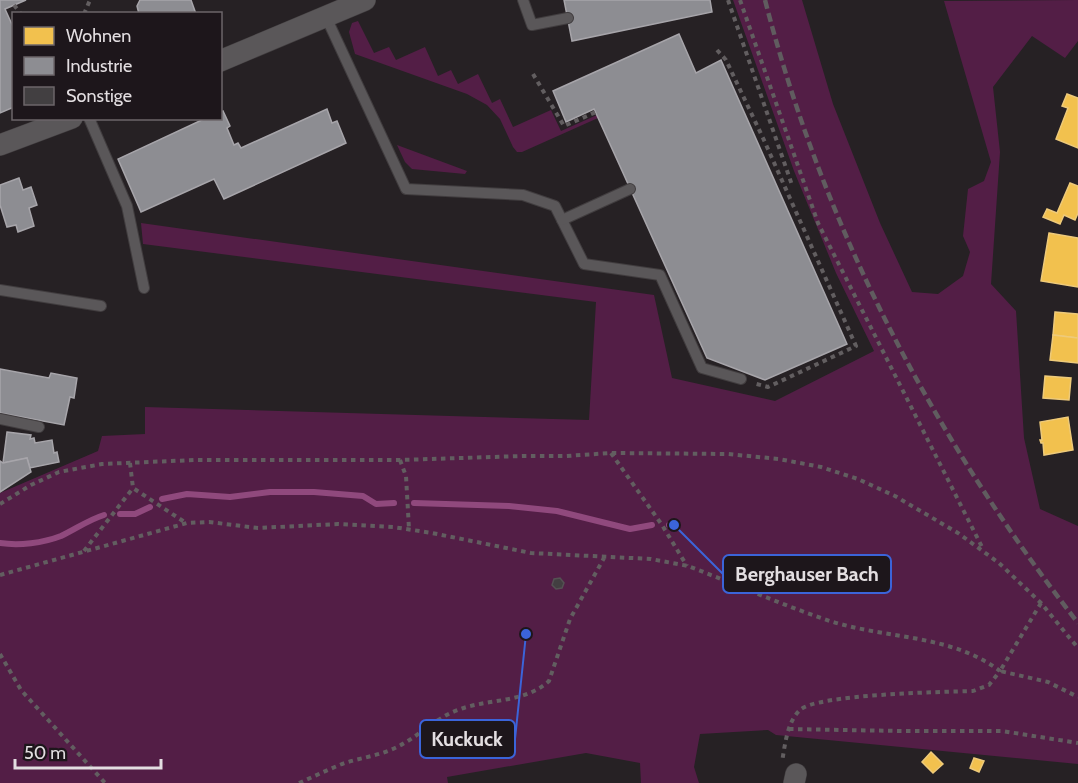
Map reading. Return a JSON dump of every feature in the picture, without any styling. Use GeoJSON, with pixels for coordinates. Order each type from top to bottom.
{"type":"FeatureCollection","features":[{"type":"Feature","properties":{"kind":"street"},"geometry":{"type":"LineString","coordinates":[[222,60],[365,0]]}},
{"type":"Feature","properties":{"kind":"street"},"geometry":{"type":"LineString","coordinates":[[0,145],[67,120]]}},
{"type":"Feature","properties":{"kind":"lane"},"geometry":{"type":"LineString","coordinates":[[522,0],[532,25],[568,18]]}},
{"type":"Feature","properties":{"kind":"lane"},"geometry":{"type":"LineString","coordinates":[[326,18],[406,189],[523,195],[555,206],[584,264],[660,274],[702,368],[741,379]]}},
{"type":"Feature","properties":{"kind":"lane"},"geometry":{"type":"LineString","coordinates":[[90,120],[127,206],[144,288]]}},
{"type":"Feature","properties":{"kind":"lane"},"geometry":{"type":"LineString","coordinates":[[562,220],[630,189]]}},
{"type":"Feature","properties":{"kind":"lane"},"geometry":{"type":"LineString","coordinates":[[0,290],[101,306]]}},
{"type":"Feature","properties":{"kind":"lane"},"geometry":{"type":"LineString","coordinates":[[0,419],[39,427]]}},
{"type":"Feature","properties":{"kind":"path"},"geometry":{"type":"LineString","coordinates":[[728,0],[792,185]]}},
{"type":"Feature","properties":{"kind":"path"},"geometry":{"type":"LineString","coordinates":[[740,0],[818,223],[984,551]]}},
{"type":"Feature","properties":{"kind":"path"},"geometry":{"type":"LineString","coordinates":[[14,5],[19,12]]}},
{"type":"Feature","properties":{"kind":"path"},"geometry":{"type":"LineString","coordinates":[[717,50],[726,60],[763,138],[856,346],[768,387],[741,379]]}},
{"type":"Feature","properties":{"kind":"path"},"geometry":{"type":"LineString","coordinates":[[533,74],[564,126],[596,112]]}},
{"type":"Feature","properties":{"kind":"path"},"geometry":{"type":"LineString","coordinates":[[611,453],[688,566]]}},
{"type":"Feature","properties":{"kind":"path"},"geometry":{"type":"LineString","coordinates":[[0,504],[31,485],[59,472],[102,464],[195,460],[400,460],[611,453],[728,454],[779,459],[821,467],[895,496],[984,551],[1041,603],[1078,648]]}},
{"type":"Feature","properties":{"kind":"path"},"geometry":{"type":"LineString","coordinates":[[400,460],[406,476],[408,529]]}},
{"type":"Feature","properties":{"kind":"path"},"geometry":{"type":"LineString","coordinates":[[84,551],[133,488],[130,463]]}},
{"type":"Feature","properties":{"kind":"path"},"geometry":{"type":"LineString","coordinates":[[133,488],[187,523]]}},
{"type":"Feature","properties":{"kind":"path"},"geometry":{"type":"LineString","coordinates":[[0,575],[187,523],[209,522],[264,528],[352,524],[408,529],[531,554],[651,559],[688,566],[831,621],[951,647],[977,657],[1000,671],[1048,682],[1078,697]]}},
{"type":"Feature","properties":{"kind":"path"},"geometry":{"type":"LineString","coordinates":[[299,783],[343,764],[394,748],[459,709],[534,693],[549,681],[574,611],[604,557]]}},
{"type":"Feature","properties":{"kind":"path"},"geometry":{"type":"LineString","coordinates":[[790,777],[789,729],[799,711],[819,701],[973,691],[989,685],[1041,603]]}},
{"type":"Feature","properties":{"kind":"path"},"geometry":{"type":"LineString","coordinates":[[0,654],[21,690],[105,783]]}},
{"type":"Feature","properties":{"kind":"path"},"geometry":{"type":"LineString","coordinates":[[789,729],[1002,731],[1078,743]]}},
{"type":"Feature","properties":{"kind":"shaded area"},"geometry":{"type":"Polygon","coordinates":[[[733,0],[802,0],[833,104],[880,223],[912,292],[938,294],[963,276],[970,252],[963,236],[968,189],[984,181],[991,162],[944,1],[1078,0],[1078,41],[1065,58],[1032,36],[993,87],[1000,152],[991,284],[1016,311],[1024,438],[1040,509],[1078,526],[1078,764],[776,735],[768,730],[700,734],[694,767],[699,783],[641,783],[640,763],[586,753],[447,777],[448,783],[0,783],[0,493],[98,451],[102,436],[145,434],[145,407],[589,420],[596,302],[143,244],[141,223],[654,295],[672,378],[775,401],[874,351],[836,273],[794,171],[733,0]]]}},
{"type":"Feature","properties":{"kind":"shaded area"},"geometry":{"type":"Polygon","coordinates":[[[358,21],[374,53],[389,47],[396,60],[425,47],[438,76],[451,70],[458,84],[478,74],[492,103],[500,99],[513,127],[551,110],[561,131],[597,115],[598,118],[522,152],[517,152],[500,119],[487,105],[467,94],[355,54],[349,32],[352,23],[358,21]]]}},
{"type":"Feature","properties":{"kind":"shaded area"},"geometry":{"type":"Polygon","coordinates":[[[397,145],[467,171],[465,174],[412,169],[405,162],[397,145]]]}},
{"type":"Feature","properties":{"kind":"building: Wohnen"},"geometry":{"type":"Polygon","coordinates":[[[1067,94],[1078,98],[1078,148],[1056,139],[1068,108],[1062,106],[1067,94]]]}},
{"type":"Feature","properties":{"kind":"building: Wohnen"},"geometry":{"type":"Polygon","coordinates":[[[1070,183],[1078,186],[1078,213],[1075,220],[1064,215],[1060,224],[1043,217],[1047,209],[1057,213],[1070,183]]]}},
{"type":"Feature","properties":{"kind":"building: Wohnen"},"geometry":{"type":"Polygon","coordinates":[[[1049,233],[1078,238],[1078,287],[1041,281],[1049,233]]]}},
{"type":"Feature","properties":{"kind":"building: Wohnen"},"geometry":{"type":"Polygon","coordinates":[[[1055,312],[1078,314],[1078,338],[1053,335],[1055,312]]]}},
{"type":"Feature","properties":{"kind":"building: Wohnen"},"geometry":{"type":"Polygon","coordinates":[[[1053,335],[1078,338],[1078,363],[1050,360],[1053,335]]]}},
{"type":"Feature","properties":{"kind":"building: Wohnen"},"geometry":{"type":"Polygon","coordinates":[[[1045,376],[1071,378],[1069,400],[1043,398],[1045,376]]]}},
{"type":"Feature","properties":{"kind":"building: Wohnen"},"geometry":{"type":"Polygon","coordinates":[[[1068,417],[1073,450],[1044,455],[1043,443],[1040,440],[1042,440],[1040,422],[1068,417]]]}},
{"type":"Feature","properties":{"kind":"building: Wohnen"},"geometry":{"type":"Polygon","coordinates":[[[931,752],[943,764],[933,773],[922,762],[931,752]]]}},
{"type":"Feature","properties":{"kind":"building: Wohnen"},"geometry":{"type":"Polygon","coordinates":[[[974,758],[984,761],[979,772],[970,768],[974,758]]]}},
{"type":"Feature","properties":{"kind":"building: Industrie"},"geometry":{"type":"Polygon","coordinates":[[[0,0],[26,0],[5,9],[12,25],[12,108],[0,113],[0,0]]]}},
{"type":"Feature","properties":{"kind":"building: Industrie"},"geometry":{"type":"Polygon","coordinates":[[[140,0],[191,0],[195,12],[138,12],[137,6],[140,0]]]}},
{"type":"Feature","properties":{"kind":"building: Industrie"},"geometry":{"type":"Polygon","coordinates":[[[564,0],[710,0],[712,12],[572,41],[564,0]]]}},
{"type":"Feature","properties":{"kind":"building: Industrie"},"geometry":{"type":"Polygon","coordinates":[[[679,34],[696,73],[721,60],[847,344],[765,380],[707,358],[594,109],[566,122],[553,91],[679,34]]]}},
{"type":"Feature","properties":{"kind":"building: Industrie"},"geometry":{"type":"Polygon","coordinates":[[[327,109],[332,123],[337,121],[346,143],[224,199],[214,179],[141,212],[118,159],[202,120],[222,120],[223,111],[230,126],[227,128],[234,145],[238,143],[241,148],[327,109]]]}},
{"type":"Feature","properties":{"kind":"building: Industrie"},"geometry":{"type":"Polygon","coordinates":[[[19,178],[23,190],[31,187],[37,205],[29,208],[34,226],[18,232],[16,225],[7,227],[0,205],[0,185],[19,178]]]}},
{"type":"Feature","properties":{"kind":"building: Industrie"},"geometry":{"type":"Polygon","coordinates":[[[0,369],[49,378],[51,373],[77,378],[74,398],[70,397],[64,425],[0,413],[0,369]]]}},
{"type":"Feature","properties":{"kind":"building: Industrie"},"geometry":{"type":"Polygon","coordinates":[[[7,432],[31,435],[30,439],[34,438],[35,443],[52,440],[54,453],[57,452],[59,462],[30,468],[27,458],[3,463],[7,432]]]}},
{"type":"Feature","properties":{"kind":"building: Industrie"},"geometry":{"type":"Polygon","coordinates":[[[27,458],[31,472],[0,492],[0,461],[3,463],[27,458]]]}},
{"type":"Feature","properties":{"kind":"building: Sonstige"},"geometry":{"type":"Polygon","coordinates":[[[560,578],[564,583],[562,588],[556,589],[552,585],[554,579],[560,578]]]}},
{"type":"Feature","properties":{"kind":"waterway"},"geometry":{"type":"LineString","coordinates":[[162,499],[187,494],[230,497],[270,492],[314,492],[363,496],[376,504],[394,503]]}},
{"type":"Feature","properties":{"kind":"waterway"},"geometry":{"type":"LineString","coordinates":[[414,503],[509,506],[557,511],[630,529],[652,525]]}},
{"type":"Feature","properties":{"kind":"waterway"},"geometry":{"type":"LineString","coordinates":[[120,514],[135,514],[150,507]]}},
{"type":"Feature","properties":{"kind":"waterway"},"geometry":{"type":"LineString","coordinates":[[0,543],[23,544],[47,540],[61,536],[104,515]]}},
{"type":"Feature","properties":{"kind":"waterway"},"geometry":{"type":"LineString","coordinates":[[669,525],[674,525]]}},
{"type":"Feature","properties":{"kind":"railway"},"geometry":{"type":"LineString","coordinates":[[765,0],[789,85],[818,168],[889,328],[931,405],[976,479],[1025,552],[1078,623]]}},
{"type":"Feature","properties":{"kind":"place","name":"Berghauser Bach"},"geometry":{"type":"Point","coordinates":[674,525]}},
{"type":"Feature","properties":{"kind":"place","name":"Kuckuck"},"geometry":{"type":"Point","coordinates":[526,634]}}]}
